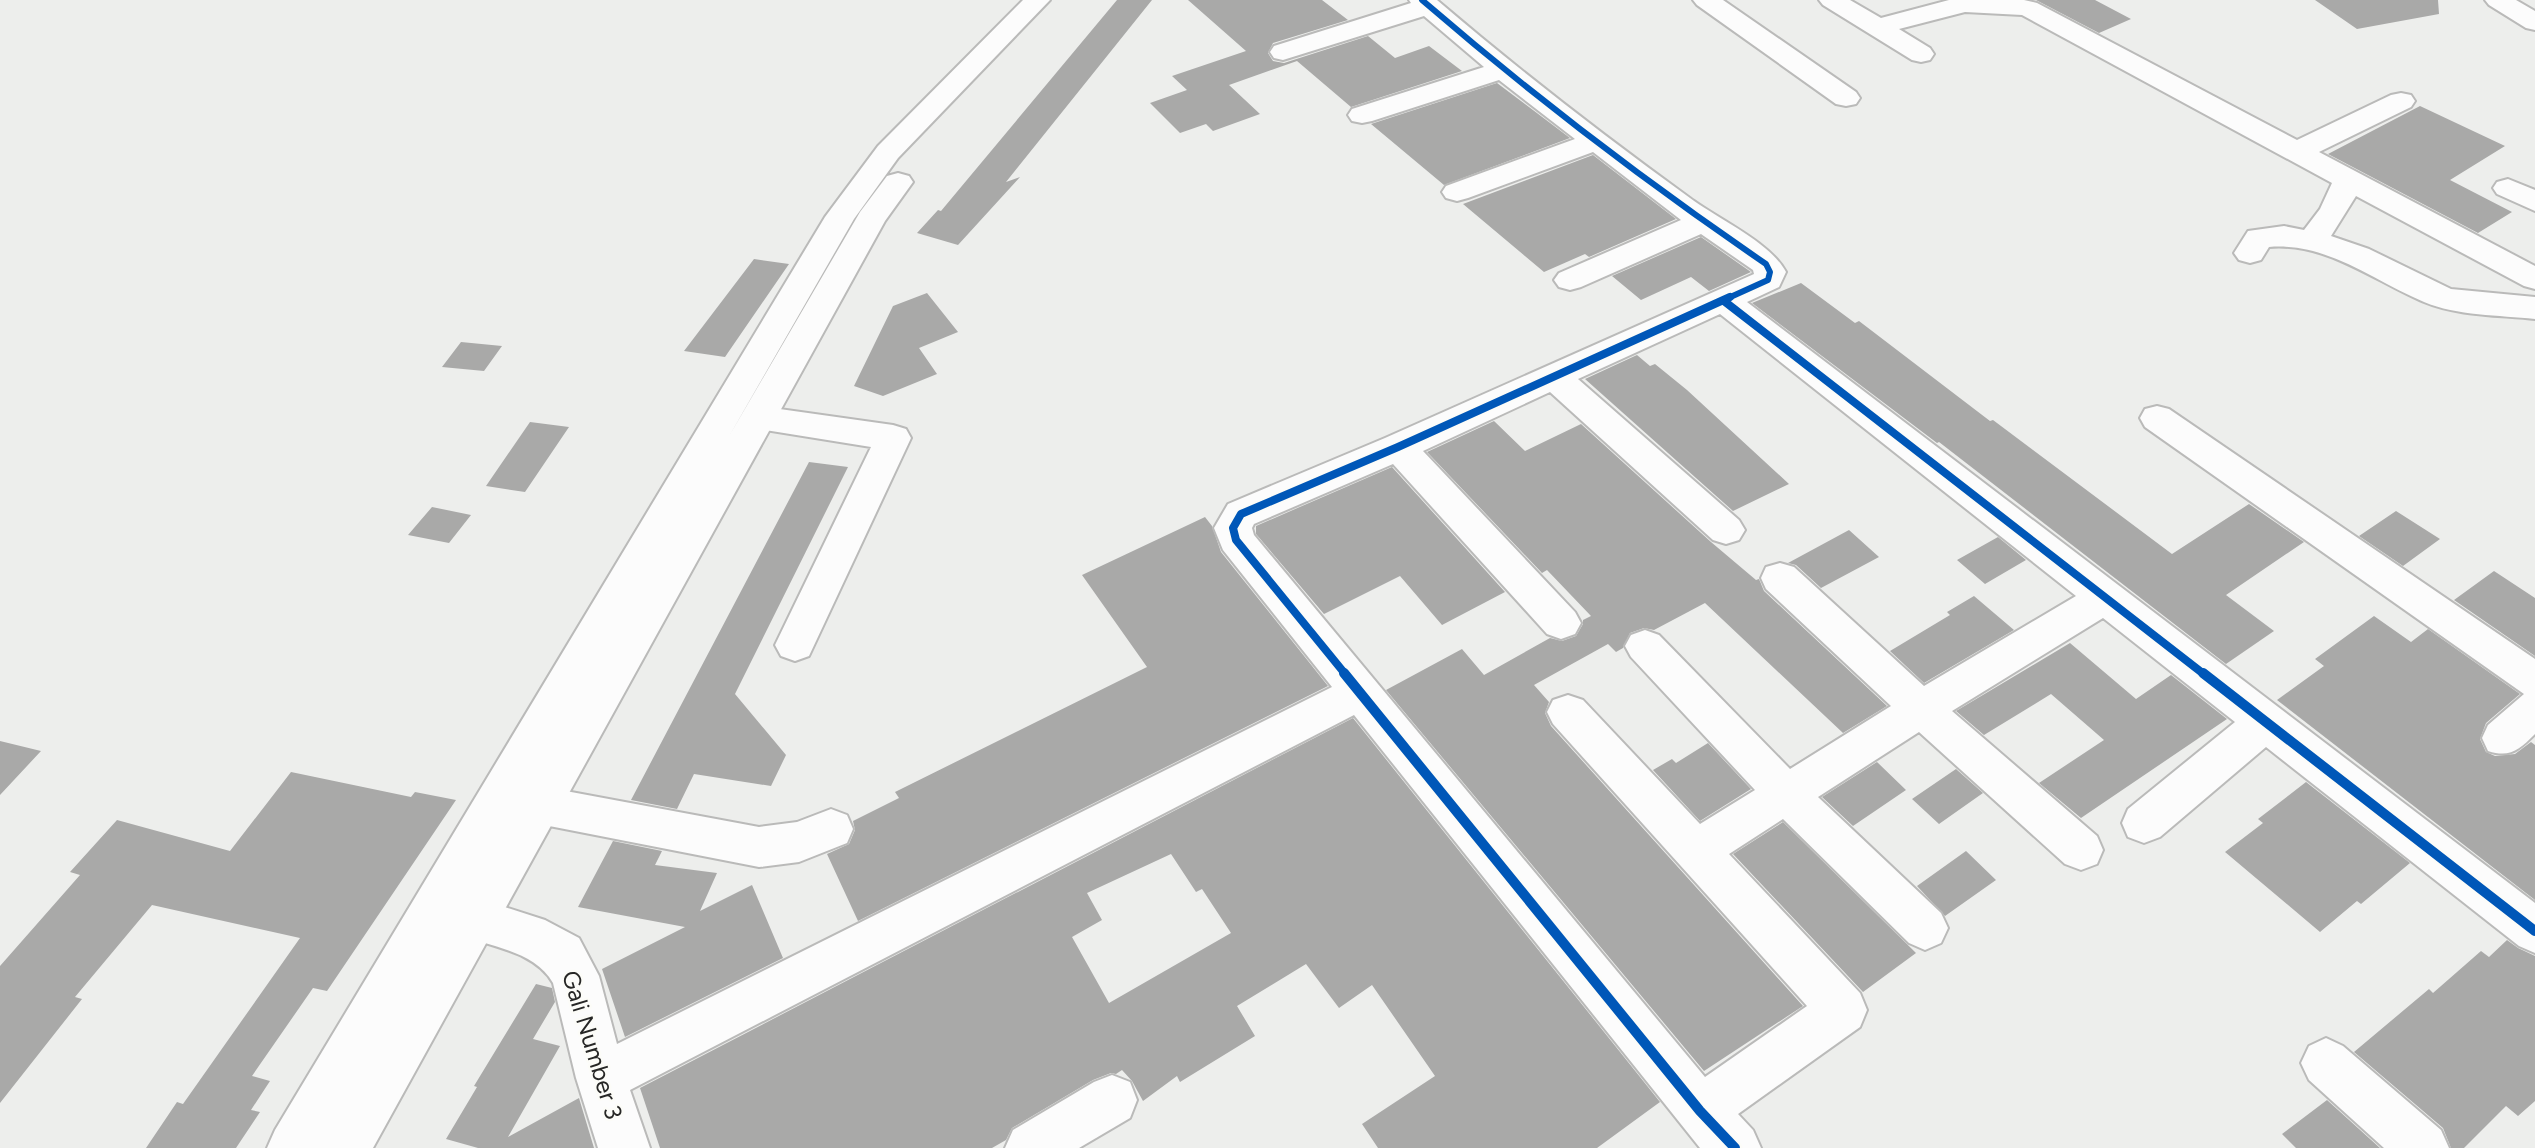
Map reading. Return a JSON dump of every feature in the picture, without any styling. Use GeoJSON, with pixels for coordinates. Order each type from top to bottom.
{"type":"FeatureCollection","features":[{"type":"Feature","properties":{"kind":"street"},"geometry":{"type":"LineString","coordinates":[[293,1148],[840,216],[888,152],[1037,0]]}},
{"type":"Feature","properties":{"kind":"street"},"geometry":{"type":"LineString","coordinates":[[345,1148],[871,219],[919,153],[1065,0]]}},
{"type":"Feature","properties":{"kind":"street"},"geometry":{"type":"LineString","coordinates":[[1706,0],[1846,98]]}},
{"type":"Feature","properties":{"kind":"street"},"geometry":{"type":"LineString","coordinates":[[1832,0],[1921,54]]}},
{"type":"Feature","properties":{"kind":"street"},"geometry":{"type":"LineString","coordinates":[[2498,0],[2535,22]]}},
{"type":"Feature","properties":{"kind":"street"},"geometry":{"type":"LineString","coordinates":[[1283,52],[1358,16],[1425,3],[1503,70],[1703,222],[1766,264],[1770,272],[1768,280],[1724,301],[1241,514],[1233,528],[1236,540],[1359,693],[1700,1111],[1735,1148]]}},
{"type":"Feature","properties":{"kind":"street"},"geometry":{"type":"LineString","coordinates":[[1878,27],[1964,4],[2028,8],[2535,279]]}},
{"type":"Feature","properties":{"kind":"street"},"geometry":{"type":"LineString","coordinates":[[1362,115],[1503,70]]}},
{"type":"Feature","properties":{"kind":"street"},"geometry":{"type":"LineString","coordinates":[[2298,151],[2401,101]]}},
{"type":"Feature","properties":{"kind":"street"},"geometry":{"type":"LineString","coordinates":[[1457,192],[1597,141]]}},
{"type":"Feature","properties":{"kind":"street"},"geometry":{"type":"LineString","coordinates":[[2311,242],[2334,211],[2349,179]]}},
{"type":"Feature","properties":{"kind":"street"},"geometry":{"type":"LineString","coordinates":[[1570,280],[1703,222]]}},
{"type":"Feature","properties":{"kind":"street"},"geometry":{"type":"LineString","coordinates":[[2250,253],[2259,238],[2270,235],[2311,242],[2358,256],[2436,295],[2535,308]]}},
{"type":"Feature","properties":{"kind":"street"},"geometry":{"type":"LineString","coordinates":[[1724,301],[2535,931]]}},
{"type":"Feature","properties":{"kind":"street"},"geometry":{"type":"LineString","coordinates":[[1554,377],[1726,530]]}},
{"type":"Feature","properties":{"kind":"street"},"geometry":{"type":"LineString","coordinates":[[758,418],[893,438],[795,645]]}},
{"type":"Feature","properties":{"kind":"street"},"geometry":{"type":"LineString","coordinates":[[2157,418],[2535,681]]}},
{"type":"Feature","properties":{"kind":"street"},"geometry":{"type":"LineString","coordinates":[[1398,447],[1561,623]]}},
{"type":"Feature","properties":{"kind":"street"},"geometry":{"type":"LineString","coordinates":[[1780,578],[1921,709],[2081,850]]}},
{"type":"Feature","properties":{"kind":"street"},"geometry":{"type":"LineString","coordinates":[[1697,850],[2106,597]]}},
{"type":"Feature","properties":{"kind":"street"},"geometry":{"type":"LineString","coordinates":[[1645,646],[1786,794],[1924,928]]}},
{"type":"Feature","properties":{"kind":"street"},"geometry":{"type":"LineString","coordinates":[[601,1078],[1359,693]]}},
{"type":"Feature","properties":{"kind":"street"},"geometry":{"type":"LineString","coordinates":[[2503,738],[2535,708]]}},
{"type":"Feature","properties":{"kind":"street"},"geometry":{"type":"LineString","coordinates":[[1568,712],[1843,1010],[1700,1111]]}},
{"type":"Feature","properties":{"kind":"street"},"geometry":{"type":"LineString","coordinates":[[2144,823],[2266,722]]}},
{"type":"Feature","properties":{"kind":"street"},"geometry":{"type":"LineString","coordinates":[[539,805],[759,847],[799,842],[831,830]]}},
{"type":"Feature","properties":{"kind":"street","name":"Gali Number 3"},"geometry":{"type":"LineString","coordinates":[[474,919],[529,936],[562,954],[575,976],[601,1078],[624,1148]]}},
{"type":"Feature","properties":{"kind":"street"},"geometry":{"type":"LineString","coordinates":[[2326,1063],[2423,1148]]}},
{"type":"Feature","properties":{"kind":"street"},"geometry":{"type":"LineString","coordinates":[[1031,1148],[1112,1100]]}},
{"type":"Feature","properties":{"kind":"building"},"geometry":{"type":"Polygon","coordinates":[[[1117,0],[1152,0],[1006,182],[1020,177],[958,245],[917,233],[938,210],[941,211],[1117,0]]]}},
{"type":"Feature","properties":{"kind":"building"},"geometry":{"type":"Polygon","coordinates":[[[1188,0],[1322,0],[1348,20],[1273,43],[1268,53],[1273,61],[1284,63],[1368,36],[1395,58],[1429,46],[1462,71],[1351,107],[1297,61],[1229,85],[1260,114],[1213,131],[1206,124],[1180,133],[1150,103],[1187,90],[1172,76],[1246,51],[1188,0]]]}},
{"type":"Feature","properties":{"kind":"building"},"geometry":{"type":"Polygon","coordinates":[[[2036,0],[2095,0],[2131,19],[2099,33],[2036,0]]]}},
{"type":"Feature","properties":{"kind":"building"},"geometry":{"type":"Polygon","coordinates":[[[2315,0],[2438,0],[2439,14],[2357,29],[2315,0]]]}},
{"type":"Feature","properties":{"kind":"building"},"geometry":{"type":"Polygon","coordinates":[[[1497,83],[1570,138],[1444,185],[1371,124],[1497,83]]]}},
{"type":"Feature","properties":{"kind":"building"},"geometry":{"type":"Polygon","coordinates":[[[2420,106],[2505,146],[2450,180],[2512,212],[2478,233],[2328,154],[2420,106]]]}},
{"type":"Feature","properties":{"kind":"building"},"geometry":{"type":"Polygon","coordinates":[[[1593,155],[1676,219],[1589,257],[1585,254],[1544,272],[1463,204],[1593,155]]]}},
{"type":"Feature","properties":{"kind":"building"},"geometry":{"type":"Polygon","coordinates":[[[1701,237],[1751,272],[1709,291],[1691,277],[1641,300],[1612,276],[1701,237]]]}},
{"type":"Feature","properties":{"kind":"building"},"geometry":{"type":"Polygon","coordinates":[[[754,259],[789,264],[725,357],[684,351],[754,259]]]}},
{"type":"Feature","properties":{"kind":"building"},"geometry":{"type":"Polygon","coordinates":[[[1801,283],[1855,323],[1859,321],[2172,554],[2249,504],[2304,542],[2226,595],[2274,631],[2226,664],[1939,442],[1752,303],[1801,283]]]}},
{"type":"Feature","properties":{"kind":"building"},"geometry":{"type":"Polygon","coordinates":[[[927,293],[958,332],[919,348],[937,374],[883,396],[854,386],[893,306],[927,293]]]}},
{"type":"Feature","properties":{"kind":"building"},"geometry":{"type":"Polygon","coordinates":[[[461,342],[502,346],[484,371],[442,367],[461,342]]]}},
{"type":"Feature","properties":{"kind":"building"},"geometry":{"type":"Polygon","coordinates":[[[1637,355],[1650,366],[1655,364],[1687,390],[1789,484],[1733,511],[1585,379],[1637,355]]]}},
{"type":"Feature","properties":{"kind":"building"},"geometry":{"type":"Polygon","coordinates":[[[1494,421],[1525,451],[1581,424],[1711,542],[1756,580],[1759,579],[1764,591],[1887,706],[1843,733],[1705,603],[1654,630],[1644,628],[1630,633],[1623,648],[1616,652],[1608,644],[1534,685],[1549,702],[1545,713],[1551,726],[1803,1006],[1704,1071],[1386,690],[1462,649],[1484,675],[1550,638],[1562,641],[1576,636],[1583,620],[1591,616],[1547,570],[1542,573],[1427,452],[1494,421]]]}},
{"type":"Feature","properties":{"kind":"building"},"geometry":{"type":"Polygon","coordinates":[[[530,422],[569,427],[525,492],[486,486],[530,422]]]}},
{"type":"Feature","properties":{"kind":"building"},"geometry":{"type":"Polygon","coordinates":[[[809,462],[848,467],[735,694],[786,755],[771,786],[694,774],[677,809],[631,800],[809,462]]]}},
{"type":"Feature","properties":{"kind":"building"},"geometry":{"type":"Polygon","coordinates":[[[1392,467],[1505,592],[1442,625],[1400,576],[1324,614],[1256,534],[1256,526],[1392,467]]]}},
{"type":"Feature","properties":{"kind":"building"},"geometry":{"type":"Polygon","coordinates":[[[432,507],[471,515],[449,543],[408,535],[432,507]]]}},
{"type":"Feature","properties":{"kind":"building"},"geometry":{"type":"Polygon","coordinates":[[[2396,511],[2440,539],[2403,566],[2359,536],[2396,511]]]}},
{"type":"Feature","properties":{"kind":"building"},"geometry":{"type":"Polygon","coordinates":[[[1205,517],[1212,526],[1221,552],[1328,686],[858,921],[827,854],[849,844],[855,830],[853,821],[899,798],[895,792],[1147,667],[1082,575],[1205,517]]]}},
{"type":"Feature","properties":{"kind":"building"},"geometry":{"type":"Polygon","coordinates":[[[1849,530],[1879,557],[1821,588],[1796,565],[1788,563],[1849,530]]]}},
{"type":"Feature","properties":{"kind":"building"},"geometry":{"type":"Polygon","coordinates":[[[1998,537],[2026,560],[1985,584],[1957,560],[1998,537]]]}},
{"type":"Feature","properties":{"kind":"building"},"geometry":{"type":"Polygon","coordinates":[[[2494,571],[2535,598],[2535,656],[2454,600],[2494,571]]]}},
{"type":"Feature","properties":{"kind":"building"},"geometry":{"type":"Polygon","coordinates":[[[1974,596],[2014,630],[1924,683],[1890,651],[1950,615],[1947,612],[1974,596]]]}},
{"type":"Feature","properties":{"kind":"building"},"geometry":{"type":"Polygon","coordinates":[[[2374,616],[2411,642],[2428,629],[2520,694],[2486,723],[2480,739],[2486,752],[2495,756],[2515,754],[2531,742],[2535,745],[2535,900],[2277,700],[2324,666],[2315,659],[2374,616]]]}},
{"type":"Feature","properties":{"kind":"building"},"geometry":{"type":"Polygon","coordinates":[[[2070,643],[2136,699],[2171,675],[2227,719],[2081,818],[2039,783],[2104,740],[2051,694],[1984,735],[1956,711],[2070,643]]]}},
{"type":"Feature","properties":{"kind":"building"},"geometry":{"type":"Polygon","coordinates":[[[1353,718],[1660,1102],[1597,1148],[1378,1148],[1362,1124],[1435,1076],[1372,985],[1339,1008],[1306,964],[1237,1006],[1255,1036],[1180,1082],[1177,1076],[1143,1101],[1132,1081],[1122,1070],[1116,1074],[1111,1073],[1093,1080],[1012,1128],[1006,1140],[992,1148],[660,1148],[640,1088],[1353,718]],[[1171,854],[1087,893],[1102,920],[1072,937],[1109,1003],[1231,933],[1202,889],[1196,892],[1171,854]]]}},
{"type":"Feature","properties":{"kind":"building"},"geometry":{"type":"Polygon","coordinates":[[[0,741],[41,751],[0,795],[0,741]]]}},
{"type":"Feature","properties":{"kind":"building"},"geometry":{"type":"Polygon","coordinates":[[[1708,743],[1751,789],[1700,821],[1653,770],[1672,759],[1676,763],[1708,743]]]}},
{"type":"Feature","properties":{"kind":"building"},"geometry":{"type":"Polygon","coordinates":[[[1877,762],[1906,790],[1853,826],[1822,797],[1877,762]]]}},
{"type":"Feature","properties":{"kind":"building"},"geometry":{"type":"Polygon","coordinates":[[[1956,769],[1983,793],[1939,824],[1912,799],[1956,769]]]}},
{"type":"Feature","properties":{"kind":"building"},"geometry":{"type":"Polygon","coordinates":[[[291,772],[411,797],[415,792],[456,800],[327,991],[313,988],[252,1076],[270,1081],[251,1110],[260,1112],[236,1148],[146,1148],[177,1102],[183,1104],[300,938],[152,905],[75,997],[82,999],[0,1103],[0,966],[80,875],[70,872],[117,820],[230,851],[291,772]]]}},
{"type":"Feature","properties":{"kind":"building"},"geometry":{"type":"Polygon","coordinates":[[[2306,782],[2410,863],[2361,904],[2357,901],[2320,932],[2225,852],[2263,823],[2258,819],[2306,782]]]}},
{"type":"Feature","properties":{"kind":"building"},"geometry":{"type":"Polygon","coordinates":[[[1783,822],[1916,953],[1863,992],[1733,854],[1783,822]]]}},
{"type":"Feature","properties":{"kind":"building"},"geometry":{"type":"Polygon","coordinates":[[[613,841],[662,851],[655,865],[717,873],[700,911],[752,885],[783,958],[625,1037],[602,969],[685,927],[578,907],[613,841]]]}},
{"type":"Feature","properties":{"kind":"building"},"geometry":{"type":"Polygon","coordinates":[[[1966,851],[1996,880],[1945,916],[1917,886],[1966,851]]]}},
{"type":"Feature","properties":{"kind":"building"},"geometry":{"type":"Polygon","coordinates":[[[2507,940],[2535,956],[2535,1101],[2518,1116],[2506,1106],[2464,1148],[2451,1148],[2443,1128],[2354,1052],[2429,989],[2433,993],[2481,951],[2489,957],[2507,940]]]}},
{"type":"Feature","properties":{"kind":"building"},"geometry":{"type":"Polygon","coordinates":[[[536,984],[552,988],[555,1002],[533,1039],[560,1046],[508,1137],[579,1098],[594,1148],[478,1148],[446,1139],[477,1087],[474,1086],[536,984]]]}},
{"type":"Feature","properties":{"kind":"building"},"geometry":{"type":"Polygon","coordinates":[[[2327,1100],[2380,1148],[2296,1148],[2282,1134],[2327,1100]]]}},
{"type":"Feature","properties":{"kind":"cycle path"},"geometry":{"type":"LineString","coordinates":[[1422,0],[1503,70],[1681,206],[1766,264],[1770,272],[1768,280],[1398,447],[1241,514],[1233,528],[1236,540],[1700,1111],[1735,1148]]}},
{"type":"Feature","properties":{"kind":"cycle path"},"geometry":{"type":"LineString","coordinates":[[1724,301],[2535,931]]}}]}
